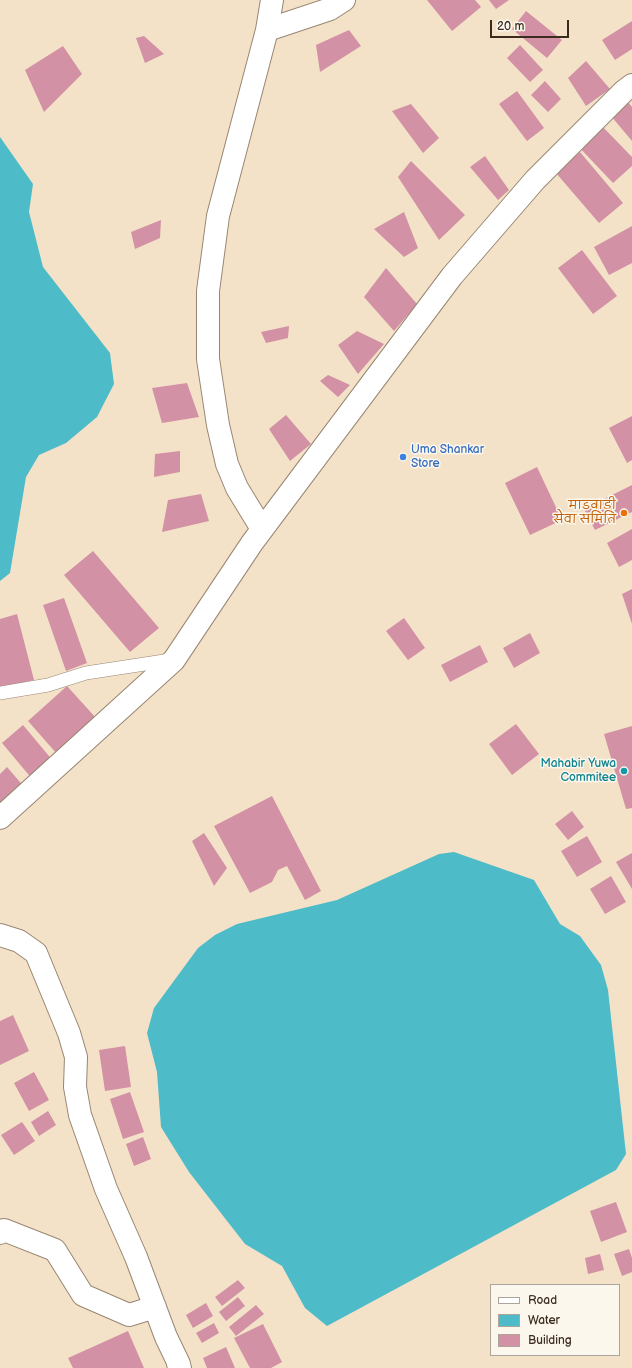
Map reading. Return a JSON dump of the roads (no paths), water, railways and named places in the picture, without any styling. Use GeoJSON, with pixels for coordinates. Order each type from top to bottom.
{"type":"FeatureCollection","features":[{"type":"Feature","properties":{"kind":"street"},"geometry":{"type":"LineString","coordinates":[[262,529],[237,488],[227,464],[218,425],[208,359],[208,291],[218,216],[267,30],[272,0]]}},
{"type":"Feature","properties":{"kind":"street"},"geometry":{"type":"LineString","coordinates":[[267,30],[330,9],[344,0]]}},
{"type":"Feature","properties":{"kind":"street"},"geometry":{"type":"LineString","coordinates":[[0,818],[174,660],[262,529],[452,276],[536,180],[624,91],[632,85]]}},
{"type":"Feature","properties":{"kind":"street"},"geometry":{"type":"LineString","coordinates":[[0,935],[18,941],[36,953],[46,977],[69,1033],[76,1057],[75,1087],[80,1115],[106,1189],[136,1257],[166,1337],[180,1368]]}},
{"type":"Feature","properties":{"kind":"street"},"geometry":{"type":"LineString","coordinates":[[0,1233],[4,1230],[54,1250],[82,1295],[129,1315],[155,1307]]}},
{"type":"Feature","properties":{"kind":"lane"},"geometry":{"type":"LineString","coordinates":[[0,693],[48,685],[86,673],[174,660]]}},
{"type":"Feature","properties":{"kind":"water"},"geometry":{"type":"Polygon","coordinates":[[[0,137],[33,184],[29,212],[43,267],[110,353],[114,384],[97,417],[66,443],[39,455],[26,477],[10,573],[0,581],[0,137]]]}},
{"type":"Feature","properties":{"kind":"water"},"geometry":{"type":"Polygon","coordinates":[[[454,852],[534,880],[560,924],[580,936],[601,965],[608,990],[626,1154],[616,1170],[327,1326],[305,1308],[282,1266],[245,1244],[189,1172],[161,1127],[157,1072],[147,1033],[154,1008],[198,948],[215,935],[237,924],[337,900],[439,854],[454,852]]]}},
{"type":"Feature","properties":{"kind":"place","name":"Uma Shankar Store"},"geometry":{"type":"Point","coordinates":[403,457]}},
{"type":"Feature","properties":{"kind":"place","name":"माडवाडी सेवा समिति"},"geometry":{"type":"Point","coordinates":[624,513]}},
{"type":"Feature","properties":{"kind":"place","name":"Mahabir Yuwa Commitee"},"geometry":{"type":"Point","coordinates":[624,771]}}]}
